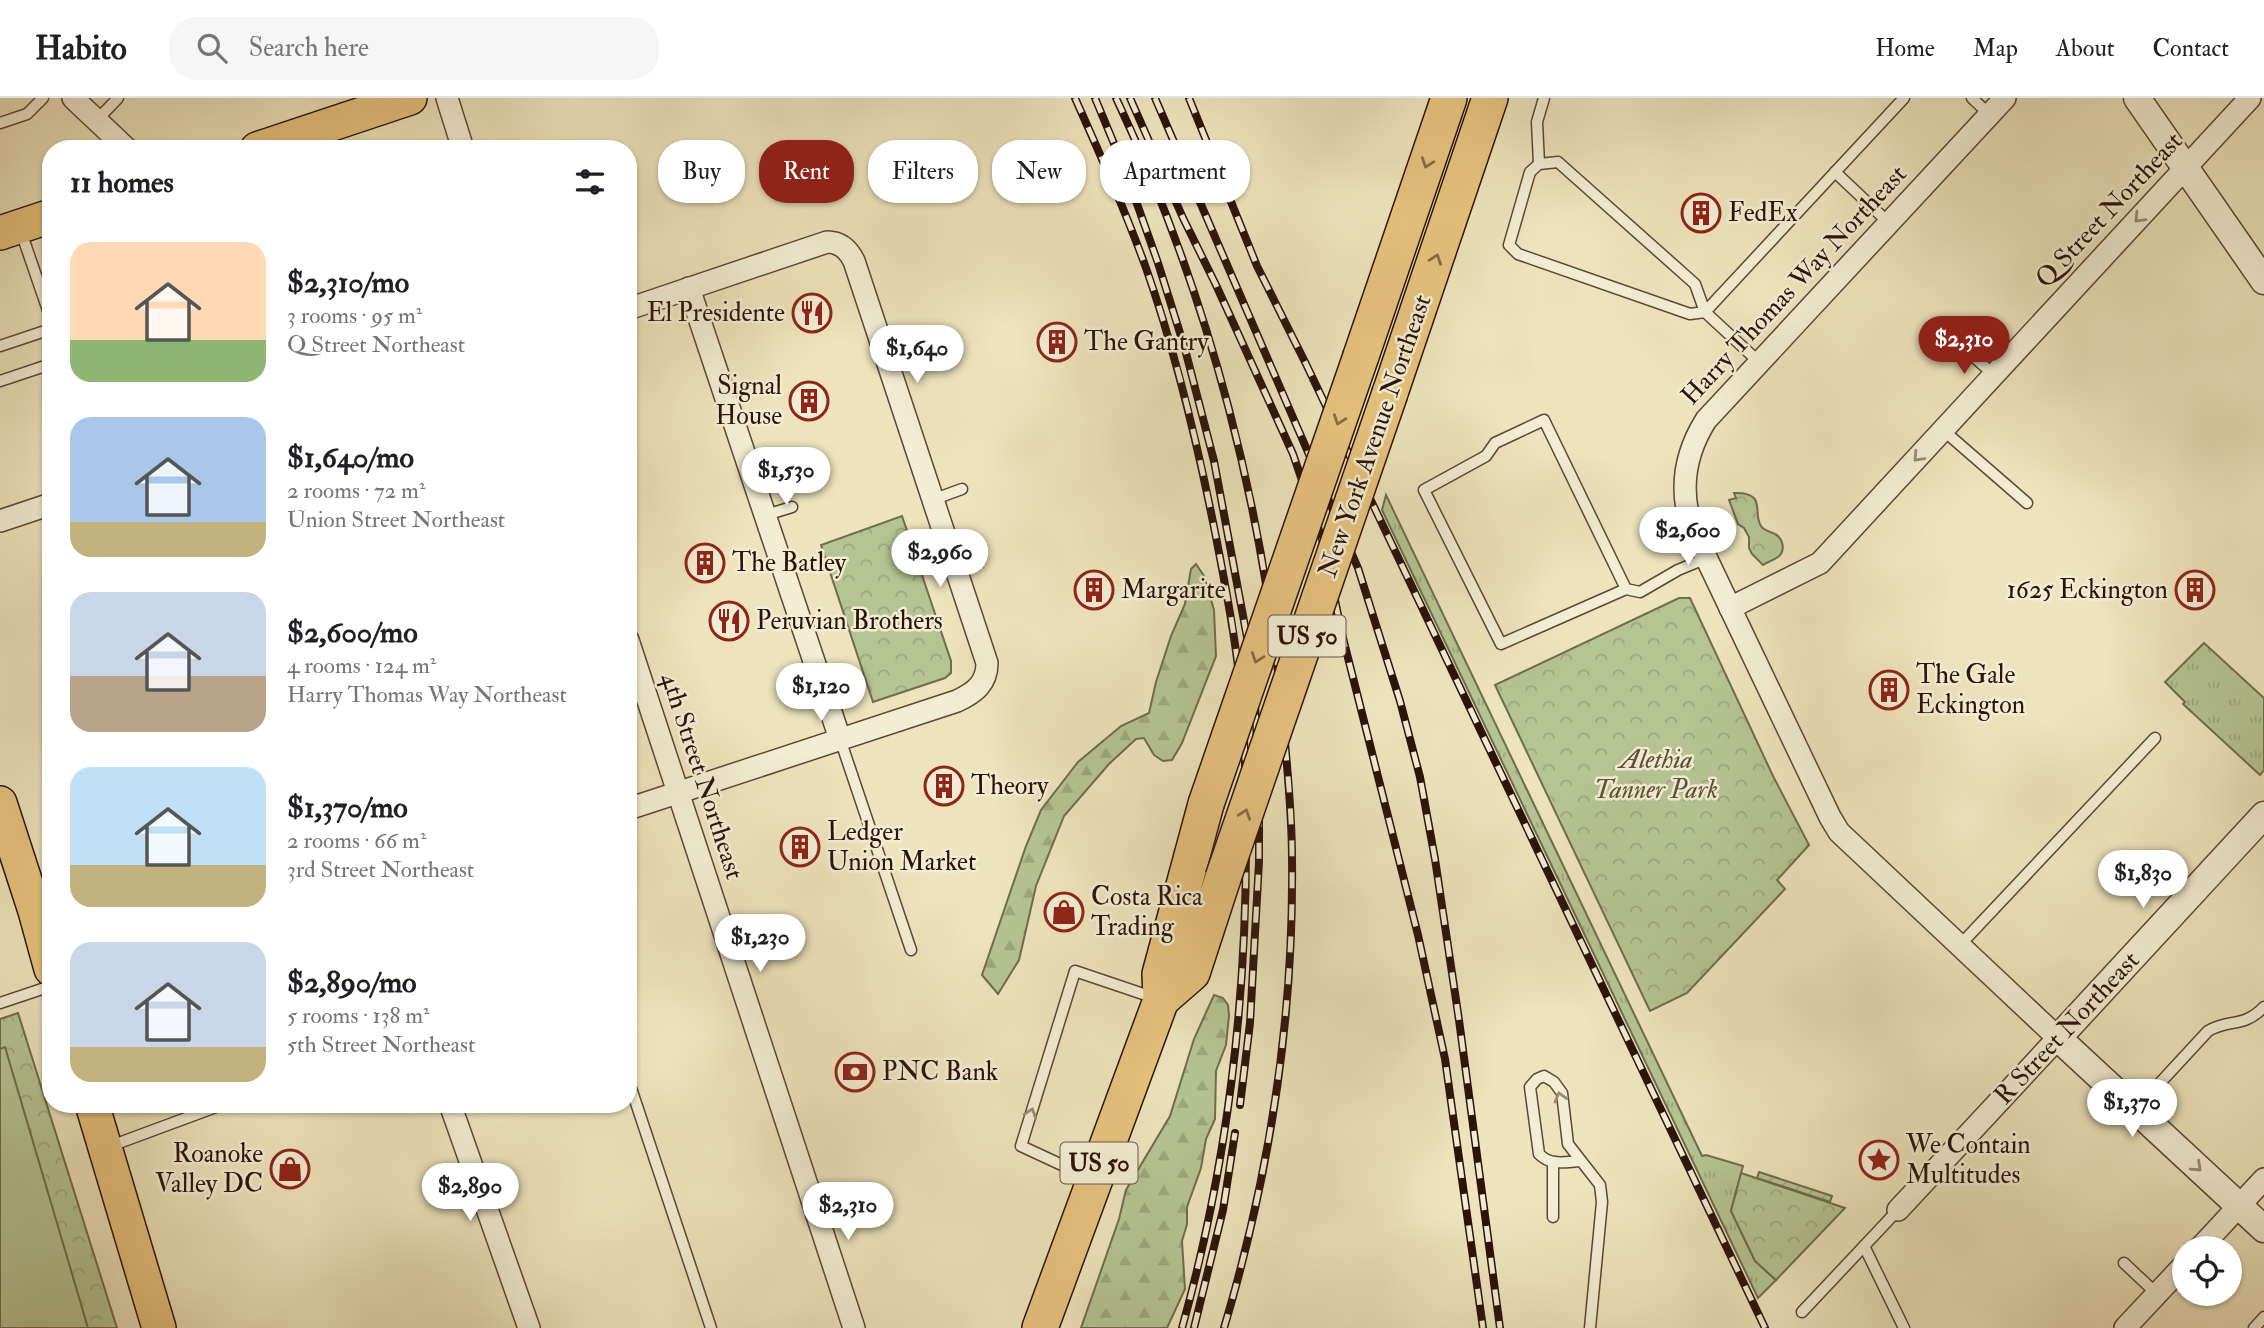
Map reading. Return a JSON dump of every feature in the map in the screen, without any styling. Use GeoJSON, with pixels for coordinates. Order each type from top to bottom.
{"type":"FeatureCollection","features":[{"type":"Feature","properties":{"kind":"highway","name":"New York Avenue Northeast"},"geometry":{"type":"LineString","coordinates":[[1161,1000],[1160,974],[1206,804],[1449,98]]}},
{"type":"Feature","properties":{"kind":"highway","name":"New York Avenue Northeast"},"geometry":{"type":"LineString","coordinates":[[1040,1328],[1083,1175],[1161,1000],[1192,973],[1490,98]]}},
{"type":"Feature","properties":{"kind":"main road"},"geometry":{"type":"LineString","coordinates":[[284,140],[410,98]]}},
{"type":"Feature","properties":{"kind":"main road"},"geometry":{"type":"LineString","coordinates":[[10,229],[42,219]]}},
{"type":"Feature","properties":{"kind":"main road"},"geometry":{"type":"LineString","coordinates":[[0,803],[42,936]]}},
{"type":"Feature","properties":{"kind":"main road"},"geometry":{"type":"LineString","coordinates":[[95,1113],[159,1328]]}},
{"type":"Feature","properties":{"kind":"street"},"geometry":{"type":"LineString","coordinates":[[74,98],[118,140]]}},
{"type":"Feature","properties":{"kind":"street"},"geometry":{"type":"LineString","coordinates":[[447,98],[460,140]]}},
{"type":"Feature","properties":{"kind":"street","name":"Harry Thomas Way Northeast"},"geometry":{"type":"LineString","coordinates":[[2005,98],[1706,420],[1690,449],[1684,481],[1692,528],[1839,832],[2057,1038]]}},
{"type":"Feature","properties":{"kind":"street"},"geometry":{"type":"LineString","coordinates":[[2137,98],[2262,276]]}},
{"type":"Feature","properties":{"kind":"street","name":"Q Street Northeast"},"geometry":{"type":"LineString","coordinates":[[1730,608],[1820,563],[2250,98]]}},
{"type":"Feature","properties":{"kind":"street"},"geometry":{"type":"LineString","coordinates":[[637,306],[823,243],[832,242],[848,251],[854,261],[986,660],[987,670],[977,690],[957,701],[637,806]]}},
{"type":"Feature","properties":{"kind":"street"},"geometry":{"type":"LineString","coordinates":[[689,288],[840,739]]}},
{"type":"Feature","properties":{"kind":"street"},"geometry":{"type":"LineString","coordinates":[[0,521],[42,507]]}},
{"type":"Feature","properties":{"kind":"street","name":"4th Street Northeast"},"geometry":{"type":"LineString","coordinates":[[637,668],[854,1328]]}},
{"type":"Feature","properties":{"kind":"street","name":"R Street Northeast"},"geometry":{"type":"LineString","coordinates":[[1898,1210],[2264,815]]}},
{"type":"Feature","properties":{"kind":"street"},"geometry":{"type":"LineString","coordinates":[[2057,1038],[2264,1229]]}},
{"type":"Feature","properties":{"kind":"street"},"geometry":{"type":"LineString","coordinates":[[453,1113],[530,1328]]}},
{"type":"Feature","properties":{"kind":"street"},"geometry":{"type":"LineString","coordinates":[[2211,1236],[2264,1179]]}},
{"type":"Feature","properties":{"kind":"street"},"geometry":{"type":"LineString","coordinates":[[2125,1328],[2172,1278]]}},
{"type":"Feature","properties":{"kind":"lane"},"geometry":{"type":"LineString","coordinates":[[0,123],[27,114],[43,98]]}},
{"type":"Feature","properties":{"kind":"lane"},"geometry":{"type":"LineString","coordinates":[[97,120],[118,98]]}},
{"type":"Feature","properties":{"kind":"lane"},"geometry":{"type":"LineString","coordinates":[[1539,164],[1537,122],[1544,98]]}},
{"type":"Feature","properties":{"kind":"lane"},"geometry":{"type":"LineString","coordinates":[[1759,362],[1705,312],[1695,284],[1558,162],[1539,164],[1530,173],[1509,245],[1518,254],[1690,314],[1705,312],[1904,98]]}},
{"type":"Feature","properties":{"kind":"lane"},"geometry":{"type":"LineString","coordinates":[[1972,98],[1990,115]]}},
{"type":"Feature","properties":{"kind":"lane"},"geometry":{"type":"LineString","coordinates":[[1835,172],[1889,223]]}},
{"type":"Feature","properties":{"kind":"lane"},"geometry":{"type":"LineString","coordinates":[[10,229],[42,299]]}},
{"type":"Feature","properties":{"kind":"lane"},"geometry":{"type":"LineString","coordinates":[[1942,328],[1994,375]]}},
{"type":"Feature","properties":{"kind":"lane"},"geometry":{"type":"LineString","coordinates":[[0,346],[42,332]]}},
{"type":"Feature","properties":{"kind":"lane"},"geometry":{"type":"LineString","coordinates":[[0,381],[42,367]]}},
{"type":"Feature","properties":{"kind":"lane"},"geometry":{"type":"LineString","coordinates":[[1626,589],[1544,420],[1495,443],[1486,456],[1424,490],[1501,644],[1626,589],[1640,592],[1678,570],[1707,558]]}},
{"type":"Feature","properties":{"kind":"lane"},"geometry":{"type":"LineString","coordinates":[[1944,430],[2027,503]]}},
{"type":"Feature","properties":{"kind":"lane"},"geometry":{"type":"LineString","coordinates":[[932,500],[961,489]]}},
{"type":"Feature","properties":{"kind":"lane"},"geometry":{"type":"LineString","coordinates":[[766,515],[792,507]]}},
{"type":"Feature","properties":{"kind":"lane"},"geometry":{"type":"LineString","coordinates":[[1960,945],[2155,738]]}},
{"type":"Feature","properties":{"kind":"lane"},"geometry":{"type":"LineString","coordinates":[[840,739],[911,950]]}},
{"type":"Feature","properties":{"kind":"lane"},"geometry":{"type":"LineString","coordinates":[[1083,1175],[1021,1146],[1075,971],[1161,1000]]}},
{"type":"Feature","properties":{"kind":"lane"},"geometry":{"type":"LineString","coordinates":[[0,1003],[42,989]]}},
{"type":"Feature","properties":{"kind":"lane"},"geometry":{"type":"LineString","coordinates":[[2135,1110],[2208,1031],[2221,1025],[2250,1019],[2264,1007]]}},
{"type":"Feature","properties":{"kind":"lane"},"geometry":{"type":"LineString","coordinates":[[1580,1161],[1553,1163],[1539,1154],[1530,1087],[1537,1079],[1544,1076],[1554,1082],[1562,1093],[1568,1144],[1600,1185],[1602,1202],[1590,1328]]}},
{"type":"Feature","properties":{"kind":"lane"},"geometry":{"type":"LineString","coordinates":[[637,1106],[711,1328]]}},
{"type":"Feature","properties":{"kind":"lane"},"geometry":{"type":"LineString","coordinates":[[106,1148],[200,1113]]}},
{"type":"Feature","properties":{"kind":"lane"},"geometry":{"type":"LineString","coordinates":[[1553,1163],[1553,1217]]}},
{"type":"Feature","properties":{"kind":"lane"},"geometry":{"type":"LineString","coordinates":[[1801,1312],[1898,1210]]}},
{"type":"Feature","properties":{"kind":"lane"},"geometry":{"type":"LineString","coordinates":[[1864,1246],[1904,1328]]}},
{"type":"Feature","properties":{"kind":"lane"},"geometry":{"type":"LineString","coordinates":[[2124,1263],[2157,1294]]}},
{"type":"Feature","properties":{"kind":"lane"},"geometry":{"type":"LineString","coordinates":[[2254,1328],[2264,1317]]}},
{"type":"Feature","properties":{"kind":"green space"},"geometry":{"type":"Polygon","coordinates":[[[1734,493],[1751,496],[1755,500],[1761,526],[1782,541],[1783,548],[1778,557],[1763,565],[1752,554],[1749,537],[1738,524],[1729,500],[1736,498],[1734,493]]]}},
{"type":"Feature","properties":{"kind":"green space"},"geometry":{"type":"Polygon","coordinates":[[[1386,495],[1702,1156],[1743,1166],[1731,1211],[1755,1261],[1776,1280],[1758,1298],[1382,510],[1386,495]]]}},
{"type":"Feature","properties":{"kind":"green space"},"geometry":{"type":"Polygon","coordinates":[[[902,516],[951,661],[951,673],[945,678],[873,702],[821,545],[902,516]]]}},
{"type":"Feature","properties":{"kind":"green space"},"geometry":{"type":"Polygon","coordinates":[[[1196,564],[1204,576],[1214,610],[1216,656],[1182,743],[1172,760],[1163,761],[1154,755],[1144,738],[1136,739],[1109,764],[1064,816],[1036,886],[1019,960],[998,994],[982,975],[1041,810],[1078,762],[1121,726],[1149,713],[1171,636],[1185,604],[1191,569],[1196,564]]]}},
{"type":"Feature","properties":{"kind":"green space","name":"Alethia Tanner Park"},"geometry":{"type":"Polygon","coordinates":[[[1679,598],[1690,598],[1773,776],[1809,845],[1777,880],[1785,889],[1687,993],[1650,1011],[1495,685],[1679,598]]]}},
{"type":"Feature","properties":{"kind":"green space"},"geometry":{"type":"Polygon","coordinates":[[[2204,643],[2264,698],[2264,770],[2260,775],[2183,704],[2185,702],[2165,682],[2204,643]]]}},
{"type":"Feature","properties":{"kind":"green space"},"geometry":{"type":"Polygon","coordinates":[[[1214,995],[1223,998],[1228,1005],[1229,1016],[1226,1045],[1216,1071],[1215,1119],[1206,1139],[1201,1168],[1187,1207],[1187,1224],[1182,1241],[1185,1289],[1167,1328],[1081,1328],[1119,1219],[1126,1190],[1170,1116],[1194,1039],[1214,995]]]}},
{"type":"Feature","properties":{"kind":"green space"},"geometry":{"type":"Polygon","coordinates":[[[18,1013],[42,1089],[42,1113],[49,1113],[117,1328],[0,1328],[0,1019],[18,1013]]]}},
{"type":"Feature","properties":{"kind":"green space"},"geometry":{"type":"Polygon","coordinates":[[[5,1047],[88,1328],[0,1328],[0,1049],[5,1047]]]}},
{"type":"Feature","properties":{"kind":"green space"},"geometry":{"type":"Polygon","coordinates":[[[1759,1172],[1832,1196],[1830,1202],[1757,1178],[1759,1172]]]}},
{"type":"Feature","properties":{"kind":"green space"},"geometry":{"type":"Polygon","coordinates":[[[1741,1173],[1845,1208],[1776,1280],[1755,1261],[1731,1211],[1741,1173]]]}},
{"type":"Feature","properties":{"kind":"railway"},"geometry":{"type":"LineString","coordinates":[[1075,98],[1138,246],[1177,368],[1216,537],[1232,623],[1241,695],[1246,833],[1243,959],[1238,1021],[1211,1206],[1182,1328]]}},
{"type":"Feature","properties":{"kind":"railway"},"geometry":{"type":"LineString","coordinates":[[1095,98],[1125,170],[1185,349],[1214,461],[1253,669],[1259,776],[1259,862],[1250,1023],[1240,1105]]}},
{"type":"Feature","properties":{"kind":"railway"},"geometry":{"type":"LineString","coordinates":[[1116,98],[1179,250],[1206,328],[1228,407],[1248,488],[1263,569],[1287,764],[1292,843],[1291,918],[1283,1037],[1266,1155],[1240,1271],[1224,1328]]}},
{"type":"Feature","properties":{"kind":"railway"},"geometry":{"type":"LineString","coordinates":[[1130,98],[1293,454],[1322,539],[1343,638],[1418,935],[1445,1059],[1483,1328]]}},
{"type":"Feature","properties":{"kind":"railway"},"geometry":{"type":"LineString","coordinates":[[1155,98],[1358,568],[1400,701],[1420,777],[1435,859],[1500,1328]]}},
{"type":"Feature","properties":{"kind":"railway"},"geometry":{"type":"LineString","coordinates":[[1189,98],[1257,266],[1765,1328]]}},
{"type":"Feature","properties":{"kind":"railway"},"geometry":{"type":"LineString","coordinates":[[1194,1328],[1223,1210],[1235,1133]]}},
{"type":"Feature","properties":{"kind":"place","name":"FedEx"},"geometry":{"type":"Point","coordinates":[1701,213]}},
{"type":"Feature","properties":{"kind":"place","name":"El Presidente"},"geometry":{"type":"Point","coordinates":[812,313]}},
{"type":"Feature","properties":{"kind":"place","name":"The Gantry"},"geometry":{"type":"Point","coordinates":[1057,342]}},
{"type":"Feature","properties":{"kind":"place","name":"Signal House"},"geometry":{"type":"Point","coordinates":[809,401]}},
{"type":"Feature","properties":{"kind":"place","name":"The Batley"},"geometry":{"type":"Point","coordinates":[705,563]}},
{"type":"Feature","properties":{"kind":"place","name":"Margarite"},"geometry":{"type":"Point","coordinates":[1094,590]}},
{"type":"Feature","properties":{"kind":"place","name":"1625 Eckington"},"geometry":{"type":"Point","coordinates":[2195,590]}},
{"type":"Feature","properties":{"kind":"place","name":"Peruvian Brothers"},"geometry":{"type":"Point","coordinates":[729,621]}},
{"type":"Feature","properties":{"kind":"place","name":"The Gale Eckington"},"geometry":{"type":"Point","coordinates":[1889,690]}},
{"type":"Feature","properties":{"kind":"place","name":"Theory"},"geometry":{"type":"Point","coordinates":[944,786]}},
{"type":"Feature","properties":{"kind":"place","name":"Ledger Union Market"},"geometry":{"type":"Point","coordinates":[800,847]}},
{"type":"Feature","properties":{"kind":"place","name":"Costa Rica Trading"},"geometry":{"type":"Point","coordinates":[1064,912]}},
{"type":"Feature","properties":{"kind":"place","name":"PNC Bank"},"geometry":{"type":"Point","coordinates":[855,1072]}},
{"type":"Feature","properties":{"kind":"place","name":"We Contain Multitudes"},"geometry":{"type":"Point","coordinates":[1879,1160]}},
{"type":"Feature","properties":{"kind":"place","name":"Roanoke Valley DC"},"geometry":{"type":"Point","coordinates":[290,1169]}}]}
